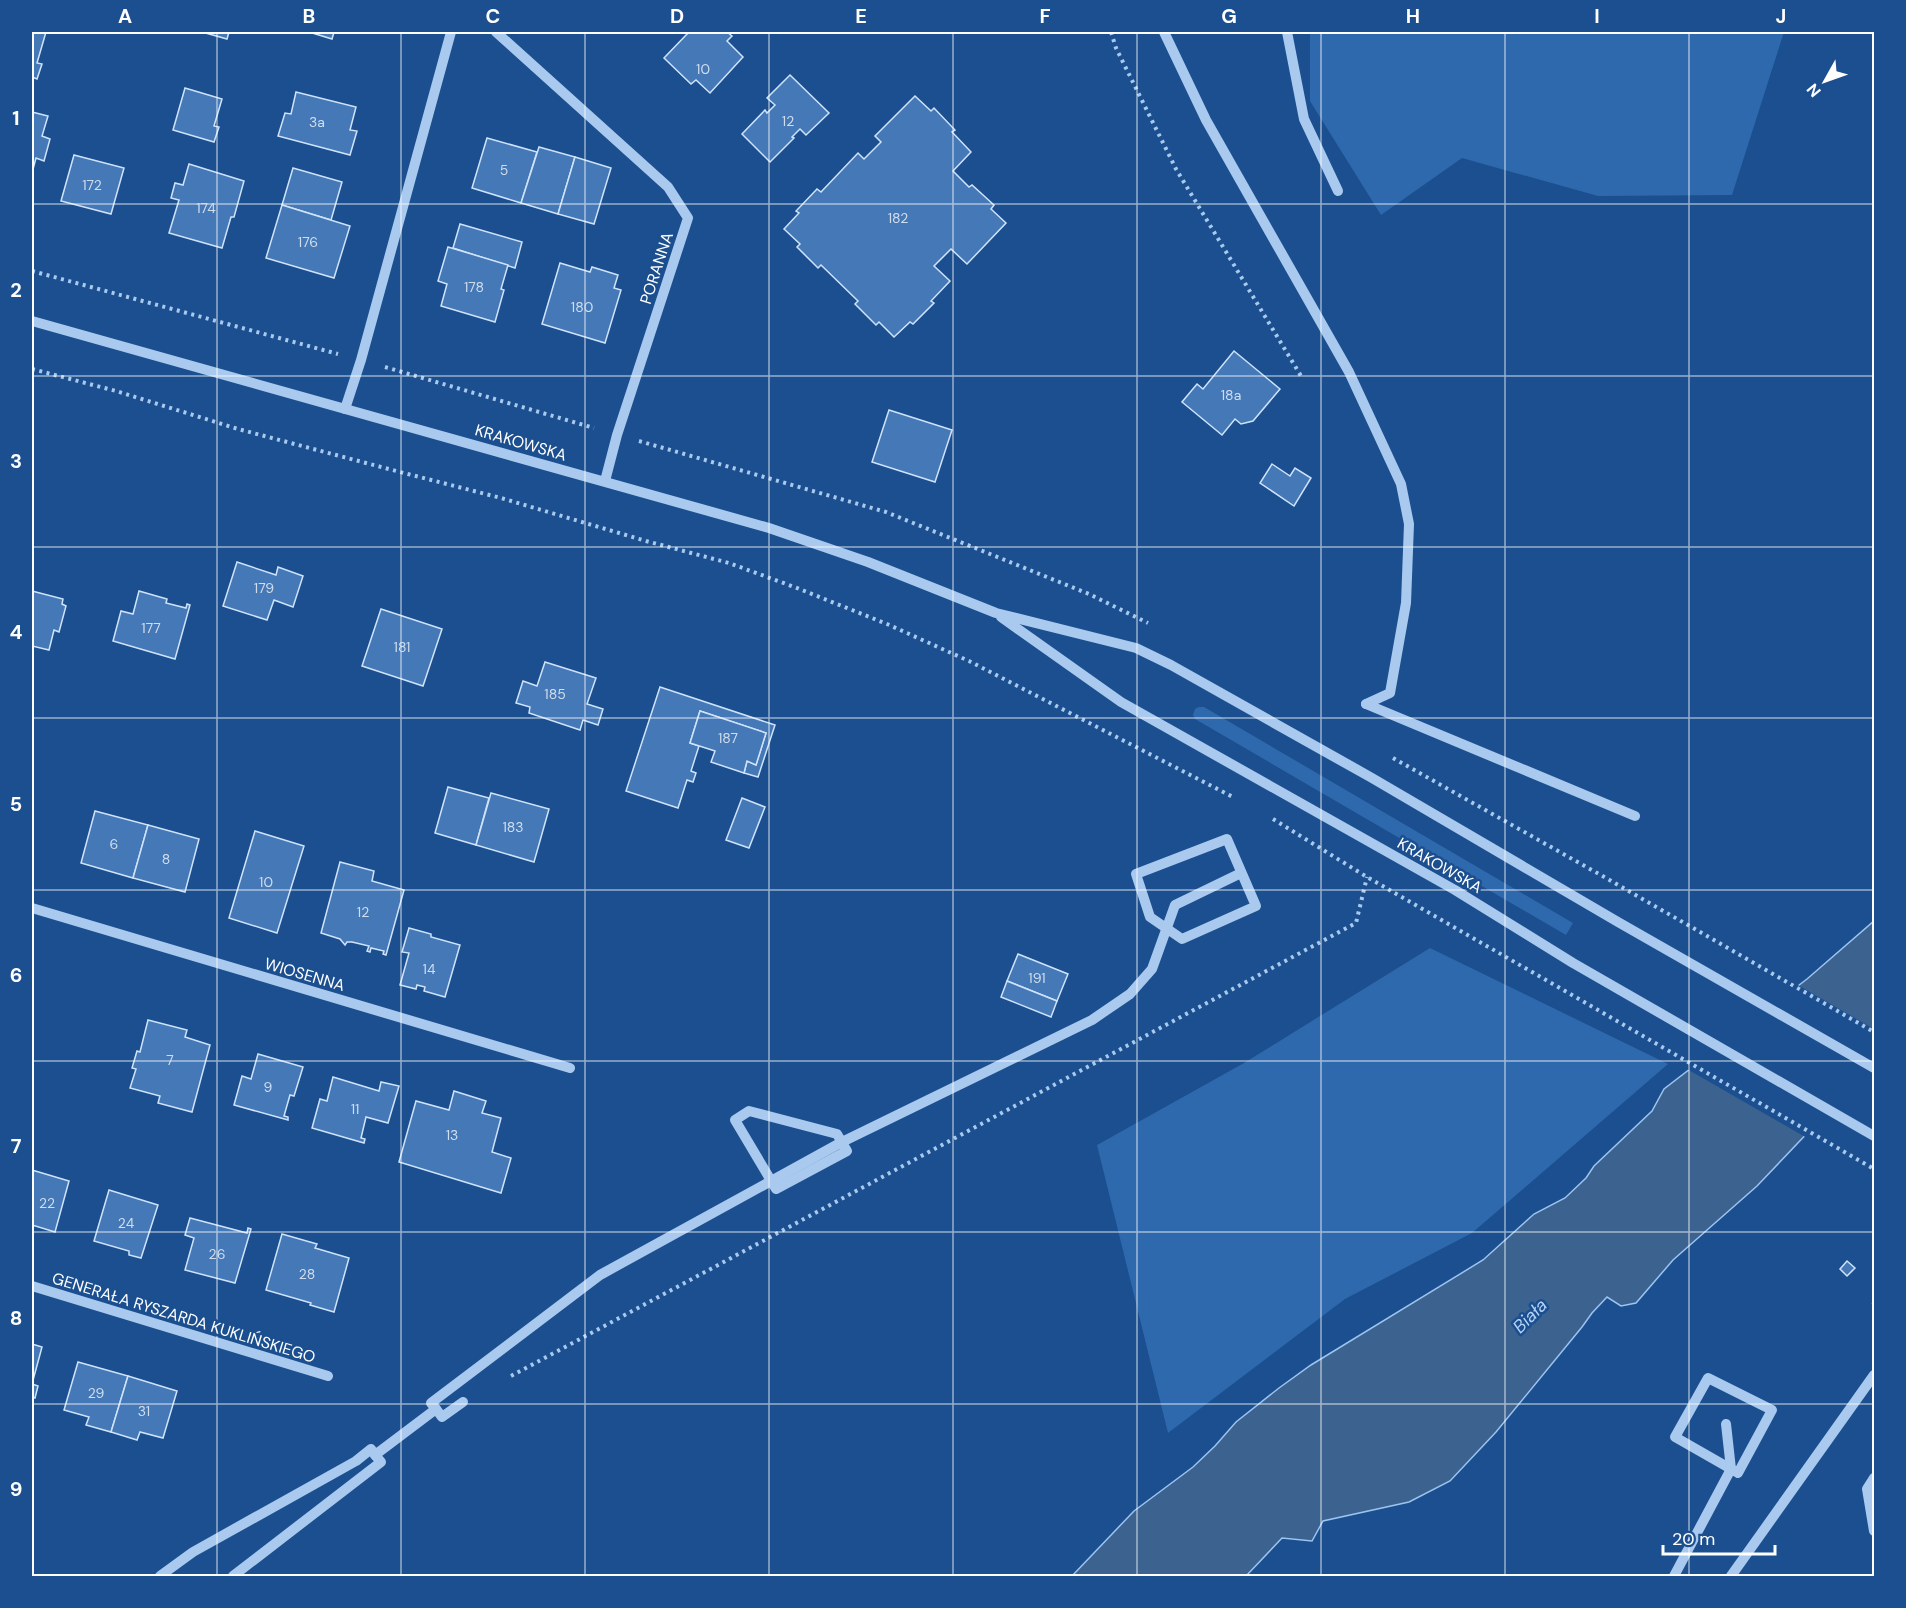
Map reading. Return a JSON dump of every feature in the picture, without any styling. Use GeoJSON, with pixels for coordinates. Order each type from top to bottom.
{"type":"FeatureCollection","features":[{"type":"Feature","properties":{"kind":"street"},"geometry":{"type":"LineString","coordinates":[[345,409],[361,360],[451,32]]}},
{"type":"Feature","properties":{"kind":"street","name":"PORANNA"},"geometry":{"type":"LineString","coordinates":[[495,32],[668,187],[688,218],[615,443],[605,481]]}},
{"type":"Feature","properties":{"kind":"street"},"geometry":{"type":"LineString","coordinates":[[1164,32],[1206,120],[1349,372],[1401,484],[1409,524],[1406,603],[1390,693],[1366,704],[1635,816]]}},
{"type":"Feature","properties":{"kind":"street"},"geometry":{"type":"LineString","coordinates":[[1287,32],[1304,119],[1338,191]]}},
{"type":"Feature","properties":{"kind":"street","name":"KRAKOWSKA"},"geometry":{"type":"LineString","coordinates":[[32,321],[769,528],[868,562],[996,613],[1136,648],[1171,665],[1372,778],[1618,922],[1875,1068]]}},
{"type":"Feature","properties":{"kind":"street","name":"KRAKOWSKA"},"geometry":{"type":"LineString","coordinates":[[996,613],[1120,702],[1455,890],[1574,963],[1875,1136]]}},
{"type":"Feature","properties":{"kind":"street"},"geometry":{"type":"LineString","coordinates":[[1227,839],[1256,906],[1182,939],[1166,928],[1150,917],[1136,874],[1227,839]]}},
{"type":"Feature","properties":{"kind":"street"},"geometry":{"type":"LineString","coordinates":[[463,1402],[442,1417],[431,1402],[600,1275],[842,1142],[1092,1020],[1130,994],[1152,969],[1175,905],[1239,874]]}},
{"type":"Feature","properties":{"kind":"street","name":"WIOSENNA"},"geometry":{"type":"LineString","coordinates":[[32,908],[570,1068]]}},
{"type":"Feature","properties":{"kind":"street"},"geometry":{"type":"LineString","coordinates":[[772,1182],[735,1120],[749,1111],[837,1134],[842,1142]]}},
{"type":"Feature","properties":{"kind":"street","name":"GENERAŁA RYSZARDA KUKLIŃSKIEGO"},"geometry":{"type":"LineString","coordinates":[[32,1286],[328,1376]]}},
{"type":"Feature","properties":{"kind":"street"},"geometry":{"type":"LineString","coordinates":[[1731,1576],[1875,1375]]}},
{"type":"Feature","properties":{"kind":"street"},"geometry":{"type":"LineString","coordinates":[[1708,1378],[1772,1410],[1738,1473],[1731,1469],[1675,1437],[1708,1378]]}},
{"type":"Feature","properties":{"kind":"street"},"geometry":{"type":"LineString","coordinates":[[375,1455],[436,1409]]}},
{"type":"Feature","properties":{"kind":"street"},"geometry":{"type":"LineString","coordinates":[[1674,1576],[1731,1469],[1726,1424]]}},
{"type":"Feature","properties":{"kind":"street"},"geometry":{"type":"LineString","coordinates":[[159,1576],[193,1552],[356,1461],[371,1449],[381,1462],[233,1576]]}},
{"type":"Feature","properties":{"kind":"street"},"geometry":{"type":"LineString","coordinates":[[1875,1478],[1867,1489],[1875,1531]]}},
{"type":"Feature","properties":{"kind":"path"},"geometry":{"type":"LineString","coordinates":[[1111,32],[1116,48],[1176,169],[1301,376]]}},
{"type":"Feature","properties":{"kind":"path"},"geometry":{"type":"LineString","coordinates":[[32,369],[116,391],[238,429],[501,498],[740,567],[886,624],[969,661],[1241,801]]}},
{"type":"Feature","properties":{"kind":"path"},"geometry":{"type":"LineString","coordinates":[[1271,818],[1551,984],[1875,1169]]}},
{"type":"Feature","properties":{"kind":"path"},"geometry":{"type":"LineString","coordinates":[[505,1380],[1356,923],[1367,877]]}},
{"type":"Feature","properties":{"kind":"path"},"geometry":{"type":"LineString","coordinates":[[1642,900],[1875,1032]]}},
{"type":"Feature","properties":{"kind":"shaded area"},"geometry":{"type":"Polygon","coordinates":[[[1310,32],[1784,32],[1732,195],[1598,196],[1462,158],[1381,215],[1310,101],[1310,32]]]}},
{"type":"Feature","properties":{"kind":"shaded area"},"geometry":{"type":"Polygon","coordinates":[[[1204,707],[1573,923],[1566,935],[1195,719],[1193,715],[1195,709],[1204,707]]]}},
{"type":"Feature","properties":{"kind":"shaded area"},"geometry":{"type":"Polygon","coordinates":[[[1430,948],[1668,1064],[1472,1233],[1345,1299],[1168,1433],[1097,1145],[1244,1063],[1430,948]]]}},
{"type":"Feature","properties":{"kind":"water","name":"Biała"},"geometry":{"type":"Polygon","coordinates":[[[1874,921],[1874,1063],[1757,1186],[1673,1260],[1636,1303],[1621,1306],[1607,1297],[1496,1432],[1450,1481],[1409,1502],[1323,1521],[1312,1541],[1282,1538],[1246,1576],[1072,1576],[1134,1511],[1193,1467],[1236,1422],[1279,1388],[1311,1365],[1483,1260],[1534,1214],[1565,1198],[1586,1178],[1594,1166],[1652,1111],[1664,1089],[1807,979],[1874,921]]]}},
{"type":"Feature","properties":{"kind":"pier"},"geometry":{"type":"Polygon","coordinates":[[[1796,984],[1874,1029],[1874,1067],[1807,1138],[1687,1069],[1796,984]]]}},
{"type":"Feature","properties":{"kind":"building"},"geometry":{"type":"Polygon","coordinates":[[[32,32],[46,32],[37,63],[42,64],[37,79],[32,77],[32,32]]]}},
{"type":"Feature","properties":{"kind":"building"},"geometry":{"type":"Polygon","coordinates":[[[202,32],[229,32],[227,39],[202,32]]]}},
{"type":"Feature","properties":{"kind":"building"},"geometry":{"type":"Polygon","coordinates":[[[309,32],[334,32],[332,39],[309,32]]]}},
{"type":"Feature","properties":{"kind":"building"},"geometry":{"type":"Polygon","coordinates":[[[689,32],[727,32],[732,36],[727,41],[743,57],[710,93],[696,80],[691,84],[664,58],[689,32]]]}},
{"type":"Feature","properties":{"kind":"building"},"geometry":{"type":"Polygon","coordinates":[[[790,75],[829,113],[806,135],[800,129],[770,162],[742,134],[765,110],[767,113],[775,105],[767,98],[790,75]]]}},
{"type":"Feature","properties":{"kind":"building"},"geometry":{"type":"Polygon","coordinates":[[[185,88],[222,99],[214,126],[219,127],[214,142],[173,130],[185,88]]]}},
{"type":"Feature","properties":{"kind":"building"},"geometry":{"type":"Polygon","coordinates":[[[296,92],[356,107],[350,130],[357,131],[350,155],[278,136],[285,113],[291,114],[296,92]]]}},
{"type":"Feature","properties":{"kind":"building"},"geometry":{"type":"Polygon","coordinates":[[[915,96],[931,111],[934,108],[955,130],[952,132],[971,152],[953,171],[969,187],[972,185],[994,205],[991,209],[1006,223],[967,264],[951,249],[934,266],[950,281],[931,301],[934,303],[913,324],[910,322],[894,337],[879,322],[876,325],[855,304],[858,301],[821,265],[818,268],[797,247],[800,244],[784,229],[799,213],[796,211],[817,189],[821,192],[858,153],[864,159],[881,142],[875,136],[915,96]]]}},
{"type":"Feature","properties":{"kind":"building"},"geometry":{"type":"Polygon","coordinates":[[[32,112],[48,116],[42,136],[50,139],[44,161],[36,158],[32,173],[32,112]]]}},
{"type":"Feature","properties":{"kind":"building"},"geometry":{"type":"Polygon","coordinates":[[[487,138],[537,152],[521,203],[472,188],[487,138]]]}},
{"type":"Feature","properties":{"kind":"building"},"geometry":{"type":"Polygon","coordinates":[[[539,147],[575,157],[558,214],[521,203],[539,147]]]}},
{"type":"Feature","properties":{"kind":"building"},"geometry":{"type":"Polygon","coordinates":[[[74,155],[124,168],[111,214],[61,201],[74,155]]]}},
{"type":"Feature","properties":{"kind":"building"},"geometry":{"type":"Polygon","coordinates":[[[575,157],[611,168],[594,224],[558,214],[575,157]]]}},
{"type":"Feature","properties":{"kind":"building"},"geometry":{"type":"Polygon","coordinates":[[[189,164],[244,181],[222,248],[169,233],[179,200],[171,198],[175,183],[183,185],[189,164]]]}},
{"type":"Feature","properties":{"kind":"building"},"geometry":{"type":"Polygon","coordinates":[[[293,168],[342,182],[331,220],[282,205],[293,168]]]}},
{"type":"Feature","properties":{"kind":"building"},"geometry":{"type":"Polygon","coordinates":[[[282,205],[350,226],[334,278],[266,258],[282,205]]]}},
{"type":"Feature","properties":{"kind":"building"},"geometry":{"type":"Polygon","coordinates":[[[460,224],[522,242],[515,268],[453,248],[460,224]]]}},
{"type":"Feature","properties":{"kind":"building"},"geometry":{"type":"Polygon","coordinates":[[[448,247],[508,265],[495,322],[441,306],[447,284],[438,281],[448,247]]]}},
{"type":"Feature","properties":{"kind":"building"},"geometry":{"type":"Polygon","coordinates":[[[560,263],[590,272],[592,267],[618,275],[614,288],[621,290],[605,343],[542,324],[560,263]]]}},
{"type":"Feature","properties":{"kind":"building"},"geometry":{"type":"Polygon","coordinates":[[[1234,351],[1280,389],[1253,421],[1241,424],[1235,419],[1222,435],[1182,402],[1197,384],[1203,389],[1234,351]]]}},
{"type":"Feature","properties":{"kind":"building"},"geometry":{"type":"Polygon","coordinates":[[[889,410],[952,430],[935,482],[872,462],[889,410]]]}},
{"type":"Feature","properties":{"kind":"building"},"geometry":{"type":"Polygon","coordinates":[[[1272,464],[1290,476],[1295,468],[1311,478],[1294,506],[1260,483],[1272,464]]]}},
{"type":"Feature","properties":{"kind":"building"},"geometry":{"type":"Polygon","coordinates":[[[237,562],[276,575],[278,567],[303,576],[293,607],[274,600],[267,620],[223,606],[237,562]]]}},
{"type":"Feature","properties":{"kind":"building"},"geometry":{"type":"Polygon","coordinates":[[[32,591],[63,599],[62,604],[66,606],[59,632],[54,630],[49,650],[32,646],[32,591]]]}},
{"type":"Feature","properties":{"kind":"building"},"geometry":{"type":"Polygon","coordinates":[[[139,591],[167,599],[166,603],[186,608],[187,604],[190,605],[175,659],[113,641],[121,611],[133,614],[139,591]]]}},
{"type":"Feature","properties":{"kind":"building"},"geometry":{"type":"Polygon","coordinates":[[[381,609],[442,629],[423,686],[362,666],[381,609]]]}},
{"type":"Feature","properties":{"kind":"building"},"geometry":{"type":"Polygon","coordinates":[[[545,662],[596,678],[587,704],[603,709],[598,725],[583,720],[580,730],[529,713],[530,707],[516,703],[523,681],[537,686],[545,662]]]}},
{"type":"Feature","properties":{"kind":"building"},"geometry":{"type":"Polygon","coordinates":[[[660,687],[775,725],[758,777],[744,773],[747,761],[756,765],[766,733],[700,711],[690,743],[699,746],[691,771],[696,773],[693,782],[687,780],[678,808],[626,791],[660,687]]]}},
{"type":"Feature","properties":{"kind":"building"},"geometry":{"type":"Polygon","coordinates":[[[700,711],[766,733],[756,765],[747,761],[744,773],[711,762],[715,751],[690,743],[700,711]]]}},
{"type":"Feature","properties":{"kind":"building"},"geometry":{"type":"Polygon","coordinates":[[[448,787],[489,798],[476,845],[435,833],[448,787]]]}},
{"type":"Feature","properties":{"kind":"building"},"geometry":{"type":"Polygon","coordinates":[[[491,793],[549,809],[534,862],[476,845],[491,793]]]}},
{"type":"Feature","properties":{"kind":"building"},"geometry":{"type":"Polygon","coordinates":[[[742,798],[765,807],[749,848],[726,840],[742,798]]]}},
{"type":"Feature","properties":{"kind":"building"},"geometry":{"type":"Polygon","coordinates":[[[95,811],[148,825],[133,878],[81,863],[95,811]]]}},
{"type":"Feature","properties":{"kind":"building"},"geometry":{"type":"Polygon","coordinates":[[[148,825],[199,839],[185,892],[133,878],[148,825]]]}},
{"type":"Feature","properties":{"kind":"building"},"geometry":{"type":"Polygon","coordinates":[[[255,831],[304,846],[277,933],[229,918],[255,831]]]}},
{"type":"Feature","properties":{"kind":"building"},"geometry":{"type":"Polygon","coordinates":[[[340,862],[374,871],[372,881],[404,890],[386,955],[383,954],[384,951],[371,948],[370,952],[367,951],[369,946],[352,942],[347,942],[345,945],[340,939],[321,933],[340,862]]]}},
{"type":"Feature","properties":{"kind":"building"},"geometry":{"type":"Polygon","coordinates":[[[409,928],[460,945],[445,997],[424,991],[425,987],[417,985],[416,989],[400,985],[409,953],[402,952],[409,928]]]}},
{"type":"Feature","properties":{"kind":"building"},"geometry":{"type":"Polygon","coordinates":[[[1018,954],[1068,974],[1057,1001],[1007,981],[1018,954]]]}},
{"type":"Feature","properties":{"kind":"building"},"geometry":{"type":"Polygon","coordinates":[[[1007,981],[1057,1001],[1051,1017],[1001,997],[1007,981]]]}},
{"type":"Feature","properties":{"kind":"building"},"geometry":{"type":"Polygon","coordinates":[[[148,1020],[187,1030],[185,1037],[210,1045],[192,1112],[158,1103],[160,1096],[130,1088],[136,1069],[132,1068],[137,1051],[140,1052],[148,1020]]]}},
{"type":"Feature","properties":{"kind":"building"},"geometry":{"type":"Polygon","coordinates":[[[258,1054],[303,1067],[294,1096],[290,1095],[284,1116],[288,1117],[288,1120],[234,1105],[242,1076],[251,1079],[258,1054]]]}},
{"type":"Feature","properties":{"kind":"building"},"geometry":{"type":"Polygon","coordinates":[[[333,1077],[379,1091],[381,1082],[399,1086],[388,1123],[366,1117],[361,1138],[365,1139],[364,1143],[312,1128],[320,1099],[327,1101],[333,1077]]]}},
{"type":"Feature","properties":{"kind":"building"},"geometry":{"type":"Polygon","coordinates":[[[454,1091],[486,1101],[482,1113],[501,1118],[492,1152],[511,1158],[501,1193],[399,1162],[416,1101],[449,1110],[454,1091]]]}},
{"type":"Feature","properties":{"kind":"building"},"geometry":{"type":"Polygon","coordinates":[[[32,1170],[69,1181],[55,1232],[32,1225],[32,1170]]]}},
{"type":"Feature","properties":{"kind":"building"},"geometry":{"type":"Polygon","coordinates":[[[109,1190],[158,1205],[141,1258],[129,1255],[129,1251],[94,1241],[109,1190]]]}},
{"type":"Feature","properties":{"kind":"building"},"geometry":{"type":"Polygon","coordinates":[[[190,1218],[247,1233],[248,1228],[251,1229],[235,1283],[185,1270],[194,1238],[185,1235],[190,1218]]]}},
{"type":"Feature","properties":{"kind":"building"},"geometry":{"type":"Polygon","coordinates":[[[282,1234],[317,1244],[315,1248],[349,1258],[334,1312],[266,1290],[282,1234]]]}},
{"type":"Feature","properties":{"kind":"building"},"geometry":{"type":"Polygon","coordinates":[[[1847,1261],[1855,1268],[1847,1276],[1840,1269],[1847,1261]]]}},
{"type":"Feature","properties":{"kind":"building"},"geometry":{"type":"Polygon","coordinates":[[[32,1344],[42,1347],[32,1384],[32,1344]]]}},
{"type":"Feature","properties":{"kind":"building"},"geometry":{"type":"Polygon","coordinates":[[[78,1362],[128,1376],[111,1432],[86,1425],[89,1417],[64,1410],[78,1362]]]}},
{"type":"Feature","properties":{"kind":"building"},"geometry":{"type":"Polygon","coordinates":[[[128,1376],[177,1391],[163,1438],[140,1432],[137,1440],[111,1432],[128,1376]]]}},
{"type":"Feature","properties":{"kind":"building"},"geometry":{"type":"Polygon","coordinates":[[[32,1384],[38,1386],[35,1398],[32,1397],[32,1384]]]}}]}
